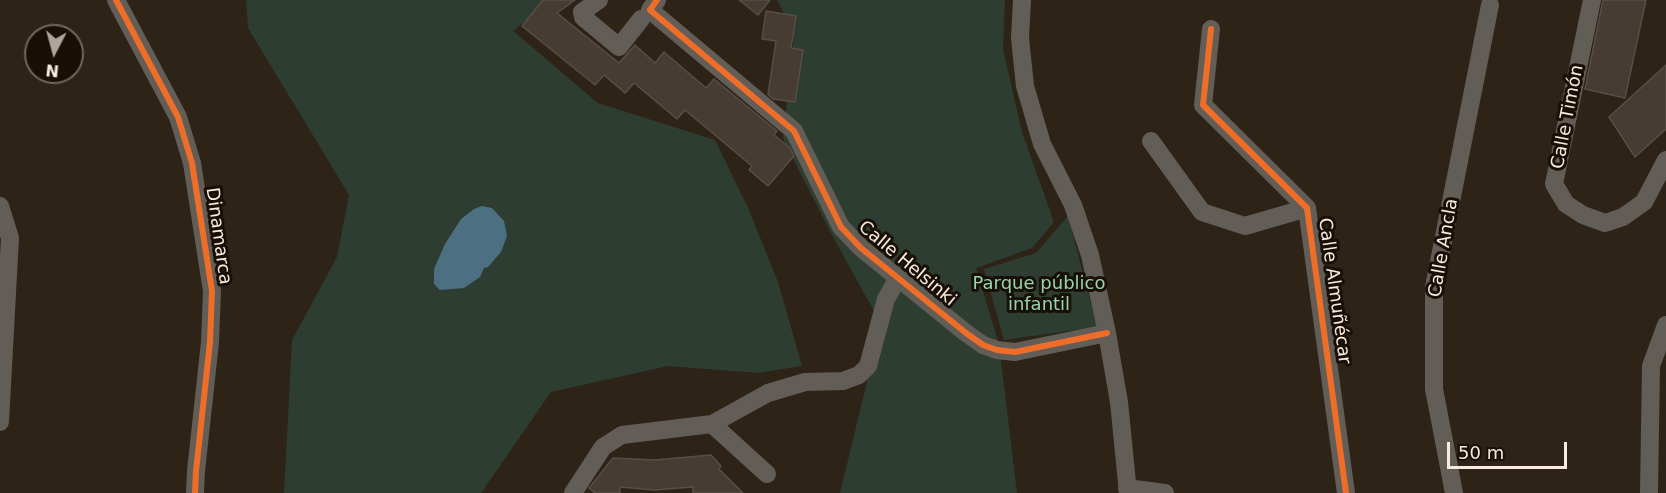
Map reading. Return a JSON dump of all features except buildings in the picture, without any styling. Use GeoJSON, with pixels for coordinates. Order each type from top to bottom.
{"type":"FeatureCollection","features":[{"type":"Feature","properties":{"kind":"street","name":"Dinamarca"},"geometry":{"type":"LineString","coordinates":[[116,0],[178,117],[192,163],[212,291],[210,342],[195,493]]}},
{"type":"Feature","properties":{"kind":"street"},"geometry":{"type":"LineString","coordinates":[[599,0],[582,12],[583,17],[619,46],[641,19]]}},
{"type":"Feature","properties":{"kind":"street","name":"Calle Helsinki"},"geometry":{"type":"LineString","coordinates":[[657,0],[650,10],[794,132],[841,227],[861,248],[966,333],[983,345],[997,350],[1015,352],[1107,333]]}},
{"type":"Feature","properties":{"kind":"street"},"geometry":{"type":"LineString","coordinates":[[1022,0],[1020,38],[1024,86],[1042,144],[1073,205],[1090,255],[1119,402],[1127,490],[1165,493]]}},
{"type":"Feature","properties":{"kind":"street","name":"Calle Timón"},"geometry":{"type":"LineString","coordinates":[[1592,0],[1554,184],[1566,204],[1583,215],[1605,223],[1623,217],[1644,202],[1666,160]]}},
{"type":"Feature","properties":{"kind":"street","name":"Calle Ancla"},"geometry":{"type":"LineString","coordinates":[[1454,493],[1434,389],[1434,287],[1490,5]]}},
{"type":"Feature","properties":{"kind":"street","name":"Calle Almuñécar"},"geometry":{"type":"LineString","coordinates":[[1211,28],[1203,105],[1308,208],[1347,493]]}},
{"type":"Feature","properties":{"kind":"street","name":"Calle Almuñécar"},"geometry":{"type":"LineString","coordinates":[[1151,141],[1202,212],[1245,226],[1308,208]]}},
{"type":"Feature","properties":{"kind":"street"},"geometry":{"type":"LineString","coordinates":[[0,206],[10,238],[0,422]]}},
{"type":"Feature","properties":{"kind":"street"},"geometry":{"type":"LineString","coordinates":[[573,493],[603,447],[622,435],[712,424],[768,393],[805,382],[843,381],[859,375],[867,366],[886,299],[898,278]]}},
{"type":"Feature","properties":{"kind":"street"},"geometry":{"type":"LineString","coordinates":[[1649,493],[1651,366],[1666,325]]}},
{"type":"Feature","properties":{"kind":"street"},"geometry":{"type":"LineString","coordinates":[[712,424],[767,474]]}},
{"type":"Feature","properties":{"kind":"green space"},"geometry":{"type":"Polygon","coordinates":[[[246,0],[551,0],[513,31],[598,103],[715,140],[749,210],[778,282],[802,366],[758,373],[668,366],[551,392],[481,493],[284,493],[292,340],[337,257],[349,195],[248,28],[246,0]]]}},
{"type":"Feature","properties":{"kind":"green space"},"geometry":{"type":"Polygon","coordinates":[[[777,0],[1005,0],[1003,49],[1022,132],[1054,222],[1032,248],[976,268],[999,344],[1017,493],[840,493],[881,324],[783,139],[794,33],[777,0]]]}},
{"type":"Feature","properties":{"kind":"green space","name":"Parque público infantil"},"geometry":{"type":"Polygon","coordinates":[[[1068,216],[1097,327],[1004,340],[984,269],[1036,253],[1068,216]]]}},
{"type":"Feature","properties":{"kind":"water"},"geometry":{"type":"Polygon","coordinates":[[[482,206],[492,208],[504,221],[507,236],[501,252],[488,267],[484,268],[480,277],[464,288],[440,290],[434,284],[434,269],[445,244],[461,219],[482,206]]]}},
{"type":"Feature","properties":{"kind":"cycle path"},"geometry":{"type":"LineString","coordinates":[[116,0],[178,117],[192,163],[212,291],[210,342],[195,493]]}},
{"type":"Feature","properties":{"kind":"cycle path"},"geometry":{"type":"LineString","coordinates":[[657,0],[650,10],[794,131],[841,227],[861,248],[966,333],[983,345],[997,350],[1015,352],[1107,333]]}},
{"type":"Feature","properties":{"kind":"cycle path"},"geometry":{"type":"LineString","coordinates":[[1211,29],[1203,105],[1307,208],[1346,493]]}}]}
